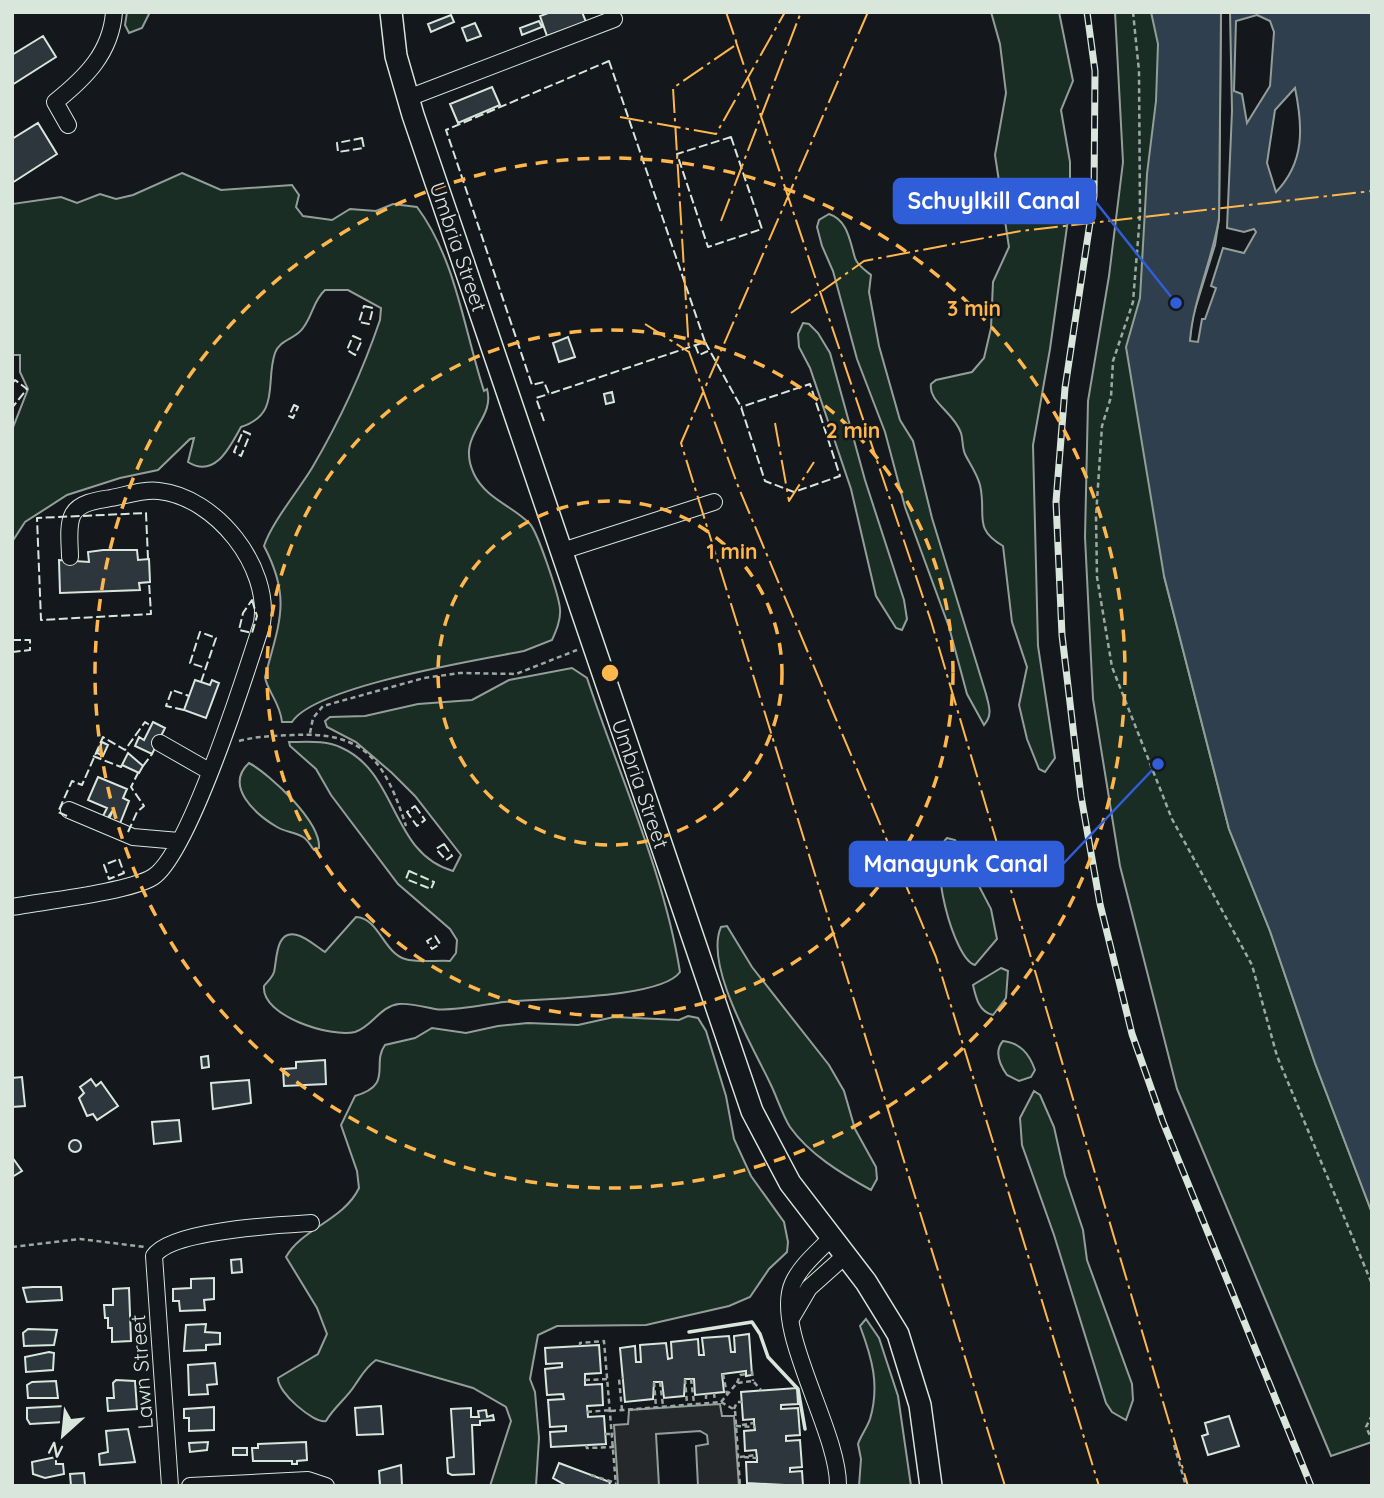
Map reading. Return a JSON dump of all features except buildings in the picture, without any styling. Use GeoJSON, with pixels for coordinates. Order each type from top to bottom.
{"type":"FeatureCollection","features":[{"type":"Feature","properties":{"kind":"main road","name":"Umbria Street"},"geometry":{"type":"LineString","coordinates":[[391,12],[396,56],[408,98],[752,1111],[786,1177],[889,1316],[904,1349],[920,1405],[931,1486]]}},
{"type":"Feature","properties":{"kind":"street"},"geometry":{"type":"LineString","coordinates":[[68,125],[55,102],[92,69],[109,37],[114,12]]}},
{"type":"Feature","properties":{"kind":"street"},"geometry":{"type":"LineString","coordinates":[[408,98],[614,19]]}},
{"type":"Feature","properties":{"kind":"street"},"geometry":{"type":"LineString","coordinates":[[12,907],[146,880],[160,872],[180,841],[219,747],[264,613],[264,601],[258,581],[231,530],[213,514],[169,493],[152,491],[130,494],[97,500],[77,509],[71,517],[70,557]]}},
{"type":"Feature","properties":{"kind":"street"},"geometry":{"type":"LineString","coordinates":[[562,551],[714,502]]}},
{"type":"Feature","properties":{"kind":"street"},"geometry":{"type":"LineString","coordinates":[[160,743],[209,771]]}},
{"type":"Feature","properties":{"kind":"street"},"geometry":{"type":"LineString","coordinates":[[69,810],[133,837],[180,841]]}},
{"type":"Feature","properties":{"kind":"street"},"geometry":{"type":"LineString","coordinates":[[151,1252],[169,1243],[221,1232],[311,1223]]}},
{"type":"Feature","properties":{"kind":"street"},"geometry":{"type":"LineString","coordinates":[[832,1237],[804,1267],[792,1285],[790,1307],[796,1340],[835,1454],[838,1486]]}},
{"type":"Feature","properties":{"kind":"street","name":"Lawn Street"},"geometry":{"type":"LineString","coordinates":[[151,1252],[170,1486]]}},
{"type":"Feature","properties":{"kind":"street"},"geometry":{"type":"LineString","coordinates":[[792,1317],[809,1288],[846,1255]]}},
{"type":"Feature","properties":{"kind":"street"},"geometry":{"type":"LineString","coordinates":[[190,1486],[308,1480],[325,1485]]}},
{"type":"Feature","properties":{"kind":"path"},"geometry":{"type":"LineString","coordinates":[[1133,12],[1139,71],[1140,215],[1133,302],[1113,361],[1111,397],[1102,426],[1097,516],[1097,577],[1112,667],[1172,819],[1252,965],[1277,1056],[1372,1284]]}},
{"type":"Feature","properties":{"kind":"path"},"geometry":{"type":"LineString","coordinates":[[310,733],[313,718],[323,706],[424,677],[460,673],[516,674],[593,643]]}},
{"type":"Feature","properties":{"kind":"path"},"geometry":{"type":"LineString","coordinates":[[219,747],[256,736],[310,733],[343,737],[373,760],[388,777],[406,826]]}},
{"type":"Feature","properties":{"kind":"path"},"geometry":{"type":"LineString","coordinates":[[12,1247],[80,1239],[151,1252]]}},
{"type":"Feature","properties":{"kind":"path"},"geometry":{"type":"LineString","coordinates":[[580,1346],[580,1343],[604,1341],[617,1484],[591,1475]]}},
{"type":"Feature","properties":{"kind":"path"},"geometry":{"type":"LineString","coordinates":[[600,1355],[605,1355]]}},
{"type":"Feature","properties":{"kind":"path"},"geometry":{"type":"LineString","coordinates":[[600,1364],[606,1363]]}},
{"type":"Feature","properties":{"kind":"path"},"geometry":{"type":"LineString","coordinates":[[752,1371],[753,1381],[761,1390]]}},
{"type":"Feature","properties":{"kind":"path"},"geometry":{"type":"LineString","coordinates":[[723,1374],[727,1394]]}},
{"type":"Feature","properties":{"kind":"path"},"geometry":{"type":"LineString","coordinates":[[721,1402],[737,1383],[740,1375],[746,1374]]}},
{"type":"Feature","properties":{"kind":"path"},"geometry":{"type":"LineString","coordinates":[[622,1410],[619,1379],[623,1378]]}},
{"type":"Feature","properties":{"kind":"path"},"geometry":{"type":"LineString","coordinates":[[585,1380],[608,1379]]}},
{"type":"Feature","properties":{"kind":"path"},"geometry":{"type":"LineString","coordinates":[[685,1379],[685,1405]]}},
{"type":"Feature","properties":{"kind":"path"},"geometry":{"type":"LineString","coordinates":[[691,1379],[694,1404]]}},
{"type":"Feature","properties":{"kind":"path"},"geometry":{"type":"LineString","coordinates":[[737,1383],[753,1381]]}},
{"type":"Feature","properties":{"kind":"path"},"geometry":{"type":"LineString","coordinates":[[653,1382],[656,1407]]}},
{"type":"Feature","properties":{"kind":"path"},"geometry":{"type":"LineString","coordinates":[[660,1382],[663,1406]]}},
{"type":"Feature","properties":{"kind":"path"},"geometry":{"type":"LineString","coordinates":[[713,1393],[715,1402]]}},
{"type":"Feature","properties":{"kind":"path"},"geometry":{"type":"LineString","coordinates":[[603,1395],[610,1394]]}},
{"type":"Feature","properties":{"kind":"path"},"geometry":{"type":"LineString","coordinates":[[706,1394],[706,1403]]}},
{"type":"Feature","properties":{"kind":"path"},"geometry":{"type":"LineString","coordinates":[[682,1396],[685,1405]]}},
{"type":"Feature","properties":{"kind":"path"},"geometry":{"type":"LineString","coordinates":[[674,1397],[675,1405]]}},
{"type":"Feature","properties":{"kind":"path"},"geometry":{"type":"LineString","coordinates":[[643,1400],[643,1408]]}},
{"type":"Feature","properties":{"kind":"path"},"geometry":{"type":"LineString","coordinates":[[635,1401],[635,1409]]}},
{"type":"Feature","properties":{"kind":"path"},"geometry":{"type":"LineString","coordinates":[[603,1403],[610,1402]]}},
{"type":"Feature","properties":{"kind":"path"},"geometry":{"type":"LineString","coordinates":[[587,1412],[715,1402],[735,1409],[742,1408]]}},
{"type":"Feature","properties":{"kind":"path"},"geometry":{"type":"LineString","coordinates":[[740,1486],[735,1409],[737,1402],[742,1402]]}},
{"type":"Feature","properties":{"kind":"path"},"geometry":{"type":"LineString","coordinates":[[1372,1415],[1366,1427],[1372,1440]]}},
{"type":"Feature","properties":{"kind":"path"},"geometry":{"type":"LineString","coordinates":[[604,1426],[613,1425]]}},
{"type":"Feature","properties":{"kind":"path"},"geometry":{"type":"LineString","coordinates":[[736,1426],[755,1425]]}},
{"type":"Feature","properties":{"kind":"path"},"geometry":{"type":"LineString","coordinates":[[605,1434],[614,1434]]}},
{"type":"Feature","properties":{"kind":"path"},"geometry":{"type":"LineString","coordinates":[[737,1441],[744,1441]]}},
{"type":"Feature","properties":{"kind":"path"},"geometry":{"type":"LineString","coordinates":[[586,1445],[587,1448],[615,1447]]}},
{"type":"Feature","properties":{"kind":"path"},"geometry":{"type":"LineString","coordinates":[[1174,1445],[1186,1486]]}},
{"type":"Feature","properties":{"kind":"path"},"geometry":{"type":"LineString","coordinates":[[738,1449],[745,1449]]}},
{"type":"Feature","properties":{"kind":"path"},"geometry":{"type":"LineString","coordinates":[[738,1457],[757,1456]]}},
{"type":"Feature","properties":{"kind":"path"},"geometry":{"type":"LineString","coordinates":[[739,1465],[746,1465]]}},
{"type":"Feature","properties":{"kind":"path"},"geometry":{"type":"LineString","coordinates":[[739,1473],[746,1473]]}},
{"type":"Feature","properties":{"kind":"green space"},"geometry":{"type":"Polygon","coordinates":[[[127,12],[150,12],[142,28],[129,33],[125,25],[127,12]]]}},
{"type":"Feature","properties":{"kind":"green space"},"geometry":{"type":"Polygon","coordinates":[[[991,12],[1059,12],[1073,81],[1061,110],[1070,162],[1070,205],[1050,349],[1033,445],[1038,646],[1055,758],[1045,772],[1039,769],[1027,739],[1019,705],[1027,667],[1012,622],[1003,546],[987,533],[984,527],[980,485],[963,449],[958,426],[937,402],[931,390],[931,384],[936,380],[972,372],[984,358],[991,328],[993,282],[1009,247],[995,155],[1006,93],[1000,44],[991,12]]]}},
{"type":"Feature","properties":{"kind":"green space"},"geometry":{"type":"Polygon","coordinates":[[[1115,12],[1221,12],[1219,219],[1215,245],[1192,319],[1164,576],[1229,829],[1270,931],[1315,1063],[1372,1213],[1372,1442],[1331,1456],[1177,1089],[1120,866],[1093,699],[1085,537],[1088,401],[1109,276],[1123,162],[1115,12]]]}},
{"type":"Feature","properties":{"kind":"green space"},"geometry":{"type":"Polygon","coordinates":[[[182,173],[221,190],[292,185],[299,195],[296,207],[303,216],[332,220],[350,209],[376,211],[393,204],[417,207],[430,227],[450,272],[484,391],[487,389],[486,410],[472,438],[469,460],[474,474],[485,490],[523,518],[534,530],[548,565],[560,609],[552,640],[524,651],[399,676],[363,686],[307,709],[292,722],[282,722],[279,708],[265,677],[278,626],[280,597],[273,565],[264,546],[332,433],[380,320],[381,308],[348,290],[325,290],[303,328],[277,348],[272,364],[267,406],[254,421],[241,427],[227,451],[214,464],[206,467],[188,462],[194,438],[190,439],[158,470],[120,478],[67,495],[25,522],[12,542],[12,430],[28,389],[20,372],[20,355],[12,355],[12,204],[61,197],[77,203],[100,194],[116,199],[133,195],[182,173]]]}},
{"type":"Feature","properties":{"kind":"green space"},"geometry":{"type":"Polygon","coordinates":[[[829,214],[844,226],[856,261],[871,275],[869,292],[879,346],[900,420],[913,441],[932,518],[988,702],[989,714],[984,725],[967,694],[949,627],[905,507],[885,432],[857,359],[833,271],[822,246],[817,227],[819,220],[829,214]]]}},
{"type":"Feature","properties":{"kind":"green space"},"geometry":{"type":"Polygon","coordinates":[[[803,323],[809,324],[818,333],[830,353],[865,480],[904,600],[907,619],[902,630],[896,628],[876,596],[851,489],[810,368],[799,347],[798,334],[803,323]]]}},
{"type":"Feature","properties":{"kind":"green space"},"geometry":{"type":"Polygon","coordinates":[[[572,668],[587,678],[600,714],[652,861],[673,935],[680,972],[668,981],[650,988],[598,996],[504,1002],[450,1009],[399,1004],[386,1009],[361,1029],[344,1033],[299,1023],[274,1007],[266,997],[264,986],[274,972],[281,941],[290,934],[304,938],[325,952],[356,917],[370,923],[398,955],[405,959],[422,961],[450,961],[456,953],[457,940],[450,929],[398,884],[331,795],[316,769],[290,746],[289,742],[330,744],[342,748],[360,760],[374,775],[417,848],[433,862],[453,871],[461,855],[415,796],[356,742],[327,727],[325,721],[330,717],[365,716],[418,704],[472,700],[509,680],[572,668]]]}},
{"type":"Feature","properties":{"kind":"green space"},"geometry":{"type":"Polygon","coordinates":[[[249,763],[281,788],[304,813],[312,825],[319,848],[314,850],[303,837],[277,827],[260,815],[245,799],[240,781],[242,772],[249,763]]]}},
{"type":"Feature","properties":{"kind":"green space"},"geometry":{"type":"Polygon","coordinates":[[[947,838],[955,840],[991,909],[997,939],[975,965],[967,959],[959,946],[945,907],[940,865],[941,849],[947,838]]]}},
{"type":"Feature","properties":{"kind":"green space"},"geometry":{"type":"Polygon","coordinates":[[[727,926],[752,967],[829,1065],[844,1091],[855,1129],[876,1167],[877,1179],[871,1190],[816,1155],[787,1122],[725,984],[719,962],[718,943],[721,927],[727,926]]]}},
{"type":"Feature","properties":{"kind":"green space"},"geometry":{"type":"Polygon","coordinates":[[[1001,968],[1008,971],[1006,998],[993,1015],[981,1008],[973,985],[1001,968]]]}},
{"type":"Feature","properties":{"kind":"green space"},"geometry":{"type":"Polygon","coordinates":[[[688,1016],[698,1018],[706,1031],[726,1096],[734,1139],[751,1176],[784,1222],[787,1252],[769,1269],[750,1297],[729,1306],[646,1325],[557,1326],[538,1335],[530,1379],[535,1392],[539,1438],[536,1486],[490,1486],[511,1421],[506,1407],[473,1388],[376,1360],[326,1421],[313,1418],[290,1399],[279,1384],[278,1378],[318,1354],[327,1334],[317,1308],[286,1257],[302,1239],[343,1208],[359,1188],[357,1171],[341,1125],[355,1096],[367,1091],[378,1080],[381,1052],[385,1045],[415,1038],[432,1028],[466,1033],[528,1023],[578,1025],[614,1017],[679,1020],[688,1016]]]}},
{"type":"Feature","properties":{"kind":"green space"},"geometry":{"type":"Polygon","coordinates":[[[1003,1041],[1014,1044],[1027,1054],[1035,1070],[1031,1077],[1019,1081],[1007,1075],[998,1054],[1003,1041]]]}},
{"type":"Feature","properties":{"kind":"green space"},"geometry":{"type":"Polygon","coordinates":[[[1034,1091],[1040,1095],[1054,1127],[1065,1176],[1083,1230],[1087,1260],[1132,1384],[1133,1400],[1126,1420],[1112,1412],[1106,1403],[1054,1235],[1022,1145],[1020,1118],[1034,1091]]]}},
{"type":"Feature","properties":{"kind":"green space"},"geometry":{"type":"Polygon","coordinates":[[[866,1319],[879,1338],[898,1396],[911,1486],[859,1486],[861,1459],[858,1444],[870,1419],[874,1395],[871,1361],[860,1326],[866,1319]]]}},
{"type":"Feature","properties":{"kind":"shaded area"},"geometry":{"type":"Polygon","coordinates":[[[720,1404],[722,1416],[734,1416],[739,1486],[698,1486],[696,1446],[708,1444],[707,1435],[700,1431],[656,1434],[659,1486],[618,1486],[614,1425],[628,1424],[629,1410],[720,1404]]]}},
{"type":"Feature","properties":{"kind":"water"},"geometry":{"type":"Polygon","coordinates":[[[1151,12],[1221,12],[1219,219],[1192,326],[1190,341],[1198,342],[1202,319],[1205,319],[1216,288],[1211,286],[1223,248],[1244,253],[1256,232],[1254,229],[1244,232],[1227,228],[1232,111],[1230,12],[1372,12],[1372,1213],[1315,1063],[1270,931],[1229,829],[1164,576],[1126,347],[1140,298],[1158,44],[1151,12]],[[1257,15],[1236,21],[1234,91],[1242,94],[1247,123],[1270,86],[1274,32],[1270,21],[1257,15]],[[1295,88],[1275,110],[1267,163],[1276,192],[1292,169],[1297,156],[1300,130],[1295,88]]]}},
{"type":"Feature","properties":{"kind":"railway"},"geometry":{"type":"LineString","coordinates":[[1087,12],[1095,71],[1094,196],[1065,388],[1056,502],[1062,635],[1081,796],[1100,904],[1132,1034],[1163,1122],[1311,1486]]}},
{"type":"Feature","properties":{"kind":"fence"},"geometry":{"type":"LineString","coordinates":[[609,61],[705,342],[549,394],[544,382],[532,385],[446,130],[609,61]]}},
{"type":"Feature","properties":{"kind":"fence"},"geometry":{"type":"LineString","coordinates":[[731,137],[762,229],[708,247],[677,154],[731,137]]}},
{"type":"Feature","properties":{"kind":"fence"},"geometry":{"type":"LineString","coordinates":[[362,138],[364,148],[338,152],[337,143],[362,138]]}},
{"type":"Feature","properties":{"kind":"fence"},"geometry":{"type":"LineString","coordinates":[[364,306],[373,308],[369,324],[359,322],[364,306]]}},
{"type":"Feature","properties":{"kind":"fence"},"geometry":{"type":"LineString","coordinates":[[353,336],[362,340],[355,355],[347,350],[353,336]]}},
{"type":"Feature","properties":{"kind":"fence"},"geometry":{"type":"LineString","coordinates":[[705,342],[741,407],[765,481],[794,492],[840,476],[810,384],[741,407]]}},
{"type":"Feature","properties":{"kind":"fence"},"geometry":{"type":"LineString","coordinates":[[695,345],[699,355],[708,351]]}},
{"type":"Feature","properties":{"kind":"fence"},"geometry":{"type":"LineString","coordinates":[[12,384],[15,380],[27,389],[12,408]]}},
{"type":"Feature","properties":{"kind":"fence"},"geometry":{"type":"LineString","coordinates":[[544,421],[536,398],[549,394]]}},
{"type":"Feature","properties":{"kind":"fence"},"geometry":{"type":"LineString","coordinates":[[294,405],[298,407],[293,418],[289,416],[294,405]]}},
{"type":"Feature","properties":{"kind":"fence"},"geometry":{"type":"LineString","coordinates":[[243,431],[250,434],[241,456],[234,452],[243,431]]}},
{"type":"Feature","properties":{"kind":"fence"},"geometry":{"type":"LineString","coordinates":[[148,559],[146,513],[37,518],[41,620],[151,614],[149,582]]}},
{"type":"Feature","properties":{"kind":"fence"},"geometry":{"type":"LineString","coordinates":[[252,600],[257,616],[252,633],[239,630],[243,613],[252,600]]}},
{"type":"Feature","properties":{"kind":"fence"},"geometry":{"type":"LineString","coordinates":[[201,682],[216,638],[200,632],[190,663],[206,668]]}},
{"type":"Feature","properties":{"kind":"fence"},"geometry":{"type":"LineString","coordinates":[[12,640],[30,640],[30,650],[13,652],[12,643]]}},
{"type":"Feature","properties":{"kind":"fence"},"geometry":{"type":"LineString","coordinates":[[184,710],[166,706],[172,690],[189,696]]}},
{"type":"Feature","properties":{"kind":"fence"},"geometry":{"type":"LineString","coordinates":[[67,816],[58,812],[72,781],[82,785],[103,737],[125,750],[145,722],[151,726]]}},
{"type":"Feature","properties":{"kind":"fence"},"geometry":{"type":"LineString","coordinates":[[143,766],[152,754]]}},
{"type":"Feature","properties":{"kind":"fence"},"geometry":{"type":"LineString","coordinates":[[93,756],[121,767],[122,765]]}},
{"type":"Feature","properties":{"kind":"fence"},"geometry":{"type":"LineString","coordinates":[[128,832],[137,812],[144,806],[131,787],[138,773]]}},
{"type":"Feature","properties":{"kind":"fence"},"geometry":{"type":"LineString","coordinates":[[415,806],[425,820],[417,826],[407,812],[415,806]]}},
{"type":"Feature","properties":{"kind":"fence"},"geometry":{"type":"LineString","coordinates":[[444,844],[452,856],[446,860],[436,849],[444,844]]}},
{"type":"Feature","properties":{"kind":"fence"},"geometry":{"type":"LineString","coordinates":[[119,859],[124,873],[109,879],[104,865],[119,859]]}},
{"type":"Feature","properties":{"kind":"fence"},"geometry":{"type":"LineString","coordinates":[[409,871],[434,882],[431,889],[406,879],[409,871]]}},
{"type":"Feature","properties":{"kind":"fence"},"geometry":{"type":"LineString","coordinates":[[435,936],[440,944],[432,949],[427,941],[435,936]]}},
{"type":"Feature","properties":{"kind":"wall"},"geometry":{"type":"LineString","coordinates":[[689,1332],[752,1322],[760,1334],[768,1357],[798,1389],[805,1429]]}},
{"type":"Feature","properties":{"kind":"power"},"geometry":{"type":"LineString","coordinates":[[726,12],[737,44],[673,88],[689,352],[738,486],[936,957],[1099,1486]]}},
{"type":"Feature","properties":{"kind":"power"},"geometry":{"type":"LineString","coordinates":[[620,117],[716,134],[785,12]]}},
{"type":"Feature","properties":{"kind":"power"},"geometry":{"type":"LineString","coordinates":[[721,221],[801,12]]}},
{"type":"Feature","properties":{"kind":"power"},"geometry":{"type":"LineString","coordinates":[[868,12],[681,443],[1005,1486]]}},
{"type":"Feature","properties":{"kind":"power"},"geometry":{"type":"LineString","coordinates":[[736,42],[931,621],[1188,1486]]}},
{"type":"Feature","properties":{"kind":"power"},"geometry":{"type":"LineString","coordinates":[[791,313],[864,261],[1021,231],[1372,191]]}},
{"type":"Feature","properties":{"kind":"power"},"geometry":{"type":"LineString","coordinates":[[645,324],[689,352]]}},
{"type":"Feature","properties":{"kind":"power"},"geometry":{"type":"LineString","coordinates":[[775,423],[789,501],[814,462]]}},
{"type":"Feature","properties":{"kind":"place","name":"Schuylkill Canal"},"geometry":{"type":"Point","coordinates":[1176,303]}},
{"type":"Feature","properties":{"kind":"place","name":"Manayunk Canal"},"geometry":{"type":"Point","coordinates":[1158,764]}}]}
